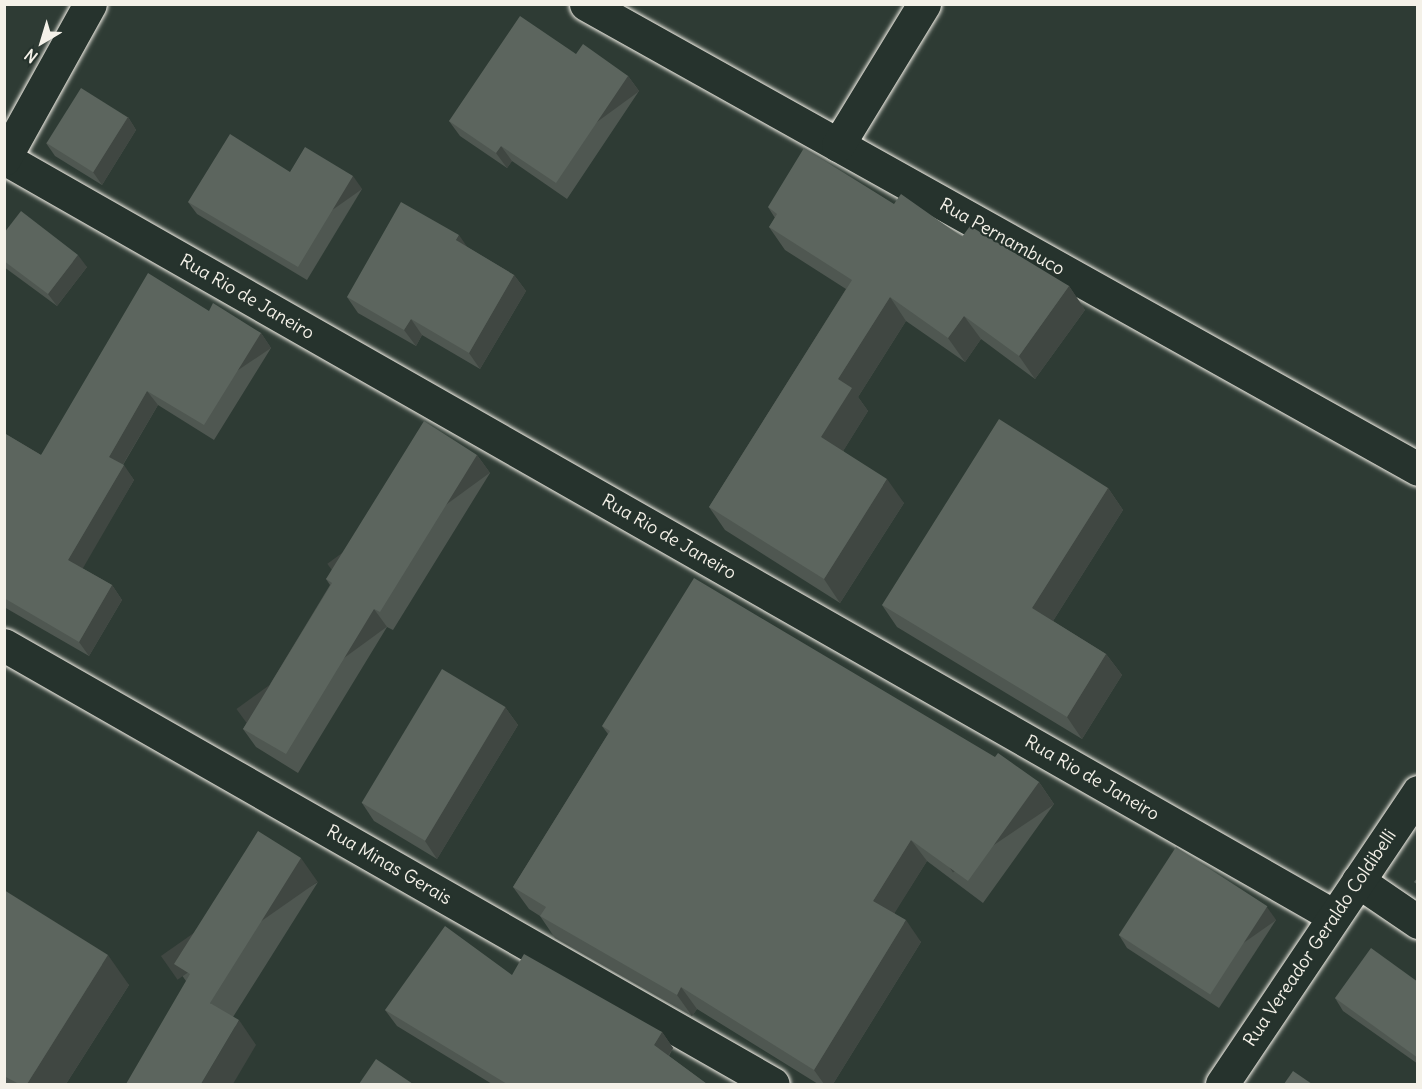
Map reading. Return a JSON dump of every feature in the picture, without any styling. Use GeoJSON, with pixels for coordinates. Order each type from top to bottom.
{"type":"FeatureCollection","features":[{"type":"Feature","properties":{"kind":"street"},"geometry":{"type":"LineString","coordinates":[[5,159],[90,4]]}},
{"type":"Feature","properties":{"kind":"street","name":"Rua Pernambuco"},"geometry":{"type":"LineString","coordinates":[[586,4],[1418,469]]}},
{"type":"Feature","properties":{"kind":"street"},"geometry":{"type":"LineString","coordinates":[[837,145],[924,4]]}},
{"type":"Feature","properties":{"kind":"street","name":"Rua Rio de Janeiro"},"geometry":{"type":"LineString","coordinates":[[5,159],[1334,916]]}},
{"type":"Feature","properties":{"kind":"street","name":"Rua Minas Gerais"},"geometry":{"type":"LineString","coordinates":[[4,645],[773,1084]]}},
{"type":"Feature","properties":{"kind":"street","name":"Rua Vereador Geraldo Coldibelli"},"geometry":{"type":"LineString","coordinates":[[1222,1084],[1418,792]]}},
{"type":"Feature","properties":{"kind":"street"},"geometry":{"type":"LineString","coordinates":[[1358,881],[1418,922]]}},
{"type":"Feature","properties":{"kind":"building"},"geometry":{"type":"Polygon","coordinates":[[[520,16],[576,54],[583,44],[628,76],[556,183],[501,146],[496,153],[449,121],[520,16]]]}},
{"type":"Feature","properties":{"kind":"building"},"geometry":{"type":"Polygon","coordinates":[[[81,88],[128,117],[93,172],[47,143],[81,88]]]}},
{"type":"Feature","properties":{"kind":"building"},"geometry":{"type":"Polygon","coordinates":[[[230,134],[290,172],[305,147],[353,176],[298,267],[188,202],[230,134]]]}},
{"type":"Feature","properties":{"kind":"building"},"geometry":{"type":"Polygon","coordinates":[[[804,148],[894,204],[901,194],[962,237],[970,226],[1069,286],[1019,356],[964,316],[948,338],[890,297],[838,379],[852,388],[821,437],[887,479],[824,579],[709,507],[852,280],[769,227],[777,214],[768,207],[804,148]]]}},
{"type":"Feature","properties":{"kind":"building"},"geometry":{"type":"Polygon","coordinates":[[[401,202],[459,235],[456,240],[514,275],[469,353],[411,319],[404,330],[347,297],[401,202]]]}},
{"type":"Feature","properties":{"kind":"building"},"geometry":{"type":"Polygon","coordinates":[[[21,211],[78,255],[48,294],[4,261],[4,233],[21,211]]]}},
{"type":"Feature","properties":{"kind":"building"},"geometry":{"type":"Polygon","coordinates":[[[148,273],[209,311],[213,303],[261,333],[204,425],[147,391],[109,457],[124,465],[68,560],[112,585],[79,642],[4,598],[4,433],[41,455],[148,273]]]}},
{"type":"Feature","properties":{"kind":"building"},"geometry":{"type":"Polygon","coordinates":[[[999,419],[1108,488],[1032,608],[1106,654],[1067,717],[882,605],[999,419]]]}},
{"type":"Feature","properties":{"kind":"building"},"geometry":{"type":"Polygon","coordinates":[[[424,421],[477,455],[380,612],[374,609],[286,754],[243,729],[332,583],[326,579],[424,421]]]}},
{"type":"Feature","properties":{"kind":"building"},"geometry":{"type":"Polygon","coordinates":[[[694,578],[995,757],[998,753],[1039,782],[968,881],[911,840],[873,901],[906,920],[814,1070],[681,987],[677,995],[540,916],[546,907],[513,887],[610,731],[602,726],[694,578]]]}},
{"type":"Feature","properties":{"kind":"building"},"geometry":{"type":"Polygon","coordinates":[[[442,669],[505,707],[425,841],[362,803],[442,669]]]}},
{"type":"Feature","properties":{"kind":"building"},"geometry":{"type":"Polygon","coordinates":[[[258,831],[301,858],[210,1003],[239,1020],[201,1084],[126,1084],[190,974],[174,964],[258,831]]]}},
{"type":"Feature","properties":{"kind":"building"},"geometry":{"type":"Polygon","coordinates":[[[1176,847],[1267,906],[1210,994],[1119,935],[1176,847]]]}},
{"type":"Feature","properties":{"kind":"building"},"geometry":{"type":"Polygon","coordinates":[[[4,890],[108,955],[27,1084],[19,1084],[4,1076],[4,890]]]}},
{"type":"Feature","properties":{"kind":"building"},"geometry":{"type":"Polygon","coordinates":[[[445,926],[512,975],[524,954],[662,1032],[654,1045],[707,1084],[507,1084],[385,1010],[445,926]]]}},
{"type":"Feature","properties":{"kind":"building"},"geometry":{"type":"Polygon","coordinates":[[[1371,948],[1418,982],[1418,1058],[1335,998],[1371,948]]]}},
{"type":"Feature","properties":{"kind":"building"},"geometry":{"type":"Polygon","coordinates":[[[376,1059],[413,1084],[359,1084],[376,1059]]]}},
{"type":"Feature","properties":{"kind":"building"},"geometry":{"type":"Polygon","coordinates":[[[1293,1071],[1312,1084],[1284,1084],[1293,1071]]]}}]}
